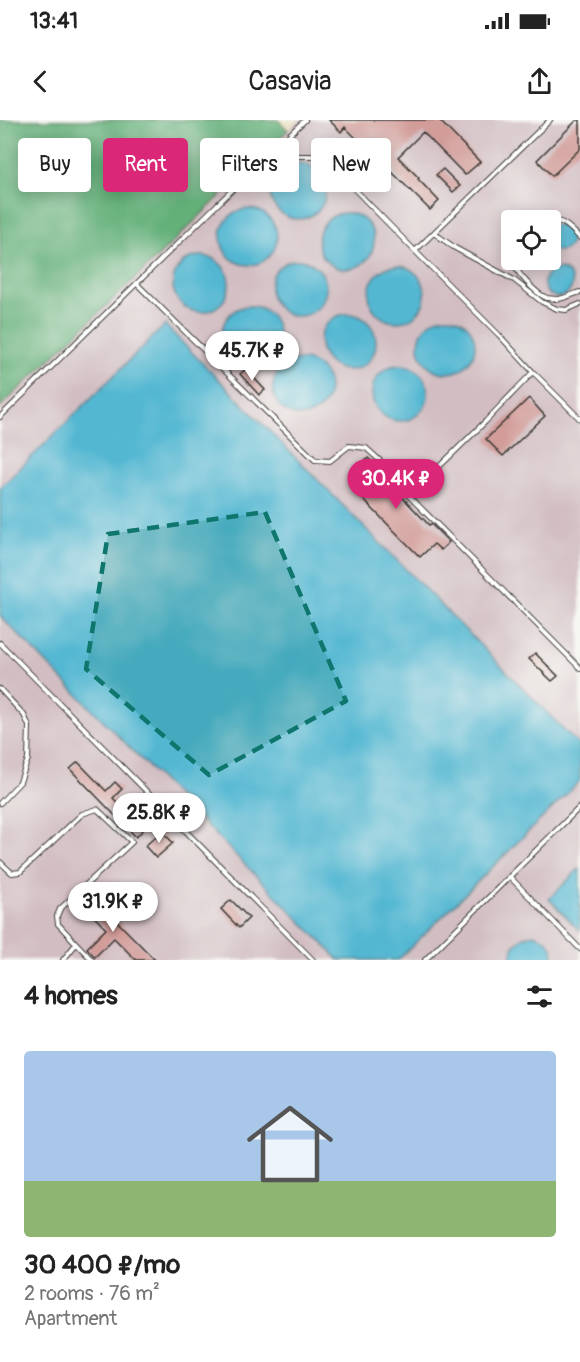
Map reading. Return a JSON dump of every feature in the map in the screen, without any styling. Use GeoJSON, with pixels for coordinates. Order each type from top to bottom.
{"type":"FeatureCollection","features":[{"type":"Feature","properties":{"kind":"lane"},"geometry":{"type":"LineString","coordinates":[[286,138],[305,120]]}},
{"type":"Feature","properties":{"kind":"lane"},"geometry":{"type":"LineString","coordinates":[[415,251],[550,120]]}},
{"type":"Feature","properties":{"kind":"lane"},"geometry":{"type":"LineString","coordinates":[[299,156],[322,156],[580,419]]}},
{"type":"Feature","properties":{"kind":"lane"},"geometry":{"type":"LineString","coordinates":[[0,417],[230,192]]}},
{"type":"Feature","properties":{"kind":"lane"},"geometry":{"type":"LineString","coordinates":[[561,222],[580,238]]}},
{"type":"Feature","properties":{"kind":"lane"},"geometry":{"type":"LineString","coordinates":[[434,233],[455,249],[514,280],[543,302],[557,309],[566,310],[580,304]]}},
{"type":"Feature","properties":{"kind":"lane"},"geometry":{"type":"LineString","coordinates":[[517,270],[528,283],[548,298],[561,299],[580,292]]}},
{"type":"Feature","properties":{"kind":"lane"},"geometry":{"type":"LineString","coordinates":[[136,284],[315,460],[330,461],[349,446],[366,448],[386,466],[409,495],[580,668]]}},
{"type":"Feature","properties":{"kind":"lane"},"geometry":{"type":"LineString","coordinates":[[409,495],[533,372]]}},
{"type":"Feature","properties":{"kind":"lane"},"geometry":{"type":"LineString","coordinates":[[0,643],[313,960]]}},
{"type":"Feature","properties":{"kind":"lane"},"geometry":{"type":"LineString","coordinates":[[0,689],[24,715],[29,726],[27,759],[20,782],[0,803]]}},
{"type":"Feature","properties":{"kind":"lane"},"geometry":{"type":"LineString","coordinates":[[425,960],[580,807]]}},
{"type":"Feature","properties":{"kind":"lane"},"geometry":{"type":"LineString","coordinates":[[0,862],[12,873],[20,872],[82,814],[97,809],[132,842],[60,909],[57,916],[58,924],[92,960]]}},
{"type":"Feature","properties":{"kind":"lane"},"geometry":{"type":"LineString","coordinates":[[510,877],[580,949]]}},
{"type":"Feature","properties":{"kind":"lane"},"geometry":{"type":"LineString","coordinates":[[63,960],[76,944]]}},
{"type":"Feature","properties":{"kind":"highlighted area"},"geometry":{"type":"Polygon","coordinates":[[[265,512],[346,701],[209,775],[86,669],[108,534],[265,512]]]}},
{"type":"Feature","properties":{"kind":"shaded area"},"geometry":{"type":"Polygon","coordinates":[[[298,120],[580,120],[580,960],[0,960],[0,407],[226,192],[299,192],[299,138],[280,138],[298,120]]]}},
{"type":"Feature","properties":{"kind":"green space"},"geometry":{"type":"Polygon","coordinates":[[[0,120],[278,120],[288,130],[280,138],[200,138],[200,192],[224,192],[0,407],[0,120]]]}},
{"type":"Feature","properties":{"kind":"water"},"geometry":{"type":"Polygon","coordinates":[[[299,163],[311,166],[311,192],[326,192],[324,202],[318,211],[309,217],[298,219],[287,217],[278,211],[272,202],[270,192],[299,192],[299,163]]]}},
{"type":"Feature","properties":{"kind":"water"},"geometry":{"type":"Polygon","coordinates":[[[249,209],[260,211],[269,217],[275,226],[277,237],[275,248],[269,257],[260,263],[249,265],[238,263],[229,257],[223,248],[221,237],[223,226],[229,217],[238,211],[249,209]]]}},
{"type":"Feature","properties":{"kind":"water"},"geometry":{"type":"Polygon","coordinates":[[[346,213],[357,215],[366,221],[372,230],[374,241],[372,252],[366,261],[357,267],[346,269],[335,267],[326,261],[320,252],[318,241],[320,230],[326,221],[335,215],[346,213]]]}},
{"type":"Feature","properties":{"kind":"water"},"geometry":{"type":"Polygon","coordinates":[[[561,225],[570,231],[571,237],[571,242],[561,250],[561,225]]]}},
{"type":"Feature","properties":{"kind":"water"},"geometry":{"type":"Polygon","coordinates":[[[201,256],[212,258],[221,264],[227,273],[229,284],[227,295],[221,304],[212,310],[201,312],[190,310],[181,304],[175,295],[173,284],[175,273],[181,264],[190,258],[201,256]]]}},
{"type":"Feature","properties":{"kind":"water"},"geometry":{"type":"Polygon","coordinates":[[[298,260],[309,262],[318,268],[324,277],[326,288],[324,299],[318,308],[309,314],[298,316],[287,314],[278,308],[272,299],[270,288],[272,277],[278,268],[287,262],[298,260]]]}},
{"type":"Feature","properties":{"kind":"water"},"geometry":{"type":"Polygon","coordinates":[[[397,266],[408,268],[417,274],[423,283],[425,294],[423,305],[417,314],[408,320],[397,322],[386,320],[377,314],[371,305],[369,294],[371,283],[377,274],[386,268],[397,266]]]}},
{"type":"Feature","properties":{"kind":"water"},"geometry":{"type":"Polygon","coordinates":[[[553,270],[563,270],[571,278],[571,288],[563,296],[553,296],[545,288],[545,278],[553,270]]]}},
{"type":"Feature","properties":{"kind":"water"},"geometry":{"type":"Polygon","coordinates":[[[250,306],[261,308],[270,314],[276,323],[278,334],[276,345],[270,354],[261,360],[250,362],[239,360],[230,354],[224,345],[222,334],[224,323],[230,314],[239,308],[250,306]]]}},
{"type":"Feature","properties":{"kind":"water"},"geometry":{"type":"Polygon","coordinates":[[[348,314],[359,316],[368,322],[374,331],[376,342],[374,353],[368,362],[359,368],[348,370],[337,368],[328,362],[322,353],[320,342],[322,331],[328,322],[337,316],[348,314]]]}},
{"type":"Feature","properties":{"kind":"water"},"geometry":{"type":"Polygon","coordinates":[[[447,317],[458,319],[467,325],[473,334],[475,345],[473,356],[467,365],[458,371],[447,373],[436,371],[427,365],[421,356],[419,345],[421,334],[427,325],[436,319],[447,317]]]}},
{"type":"Feature","properties":{"kind":"water"},"geometry":{"type":"Polygon","coordinates":[[[165,325],[580,746],[580,781],[398,960],[339,960],[0,616],[0,488],[165,325]]]}},
{"type":"Feature","properties":{"kind":"water"},"geometry":{"type":"Polygon","coordinates":[[[301,360],[312,362],[321,368],[327,377],[329,388],[327,399],[321,408],[312,414],[301,416],[290,414],[281,408],[275,399],[273,388],[275,377],[281,368],[290,362],[301,360]]]}},
{"type":"Feature","properties":{"kind":"water"},"geometry":{"type":"Polygon","coordinates":[[[400,365],[411,367],[420,373],[426,382],[428,393],[426,404],[420,413],[411,419],[400,421],[389,419],[380,413],[374,404],[372,393],[374,382],[380,373],[389,367],[400,365]]]}},
{"type":"Feature","properties":{"kind":"water"},"geometry":{"type":"Polygon","coordinates":[[[580,868],[580,931],[549,899],[580,868]]]}},
{"type":"Feature","properties":{"kind":"water"},"geometry":{"type":"Polygon","coordinates":[[[533,934],[549,943],[553,950],[554,960],[512,960],[514,946],[517,942],[533,934]]]}},
{"type":"Feature","properties":{"kind":"building"},"geometry":{"type":"Polygon","coordinates":[[[329,120],[439,120],[480,162],[465,175],[423,132],[398,157],[439,201],[430,210],[391,171],[391,138],[356,138],[345,127],[341,132],[329,120]]]}},
{"type":"Feature","properties":{"kind":"building"},"geometry":{"type":"Polygon","coordinates":[[[577,120],[580,120],[580,149],[552,176],[537,160],[577,120]]]}},
{"type":"Feature","properties":{"kind":"building"},"geometry":{"type":"Polygon","coordinates":[[[443,169],[460,186],[453,192],[436,175],[443,169]]]}},
{"type":"Feature","properties":{"kind":"building"},"geometry":{"type":"Polygon","coordinates":[[[246,369],[265,390],[259,395],[240,374],[246,369]]]}},
{"type":"Feature","properties":{"kind":"building"},"geometry":{"type":"Polygon","coordinates":[[[529,398],[545,416],[503,456],[486,439],[529,398]]]}},
{"type":"Feature","properties":{"kind":"building"},"geometry":{"type":"Polygon","coordinates":[[[368,458],[429,525],[431,524],[449,542],[441,550],[434,544],[420,557],[350,486],[363,474],[358,468],[368,458]]]}},
{"type":"Feature","properties":{"kind":"building"},"geometry":{"type":"Polygon","coordinates":[[[535,653],[558,676],[552,681],[529,659],[535,653]]]}},
{"type":"Feature","properties":{"kind":"building"},"geometry":{"type":"Polygon","coordinates":[[[78,762],[106,791],[115,782],[122,789],[113,798],[143,830],[136,837],[70,769],[78,762]]]}},
{"type":"Feature","properties":{"kind":"building"},"geometry":{"type":"Polygon","coordinates":[[[162,831],[173,843],[156,858],[145,846],[162,831]]]}},
{"type":"Feature","properties":{"kind":"building"},"geometry":{"type":"Polygon","coordinates":[[[91,895],[155,960],[136,960],[114,938],[95,957],[87,948],[106,929],[82,904],[91,895]]]}},
{"type":"Feature","properties":{"kind":"building"},"geometry":{"type":"Polygon","coordinates":[[[231,900],[249,918],[239,928],[221,909],[231,900]]]}}]}
